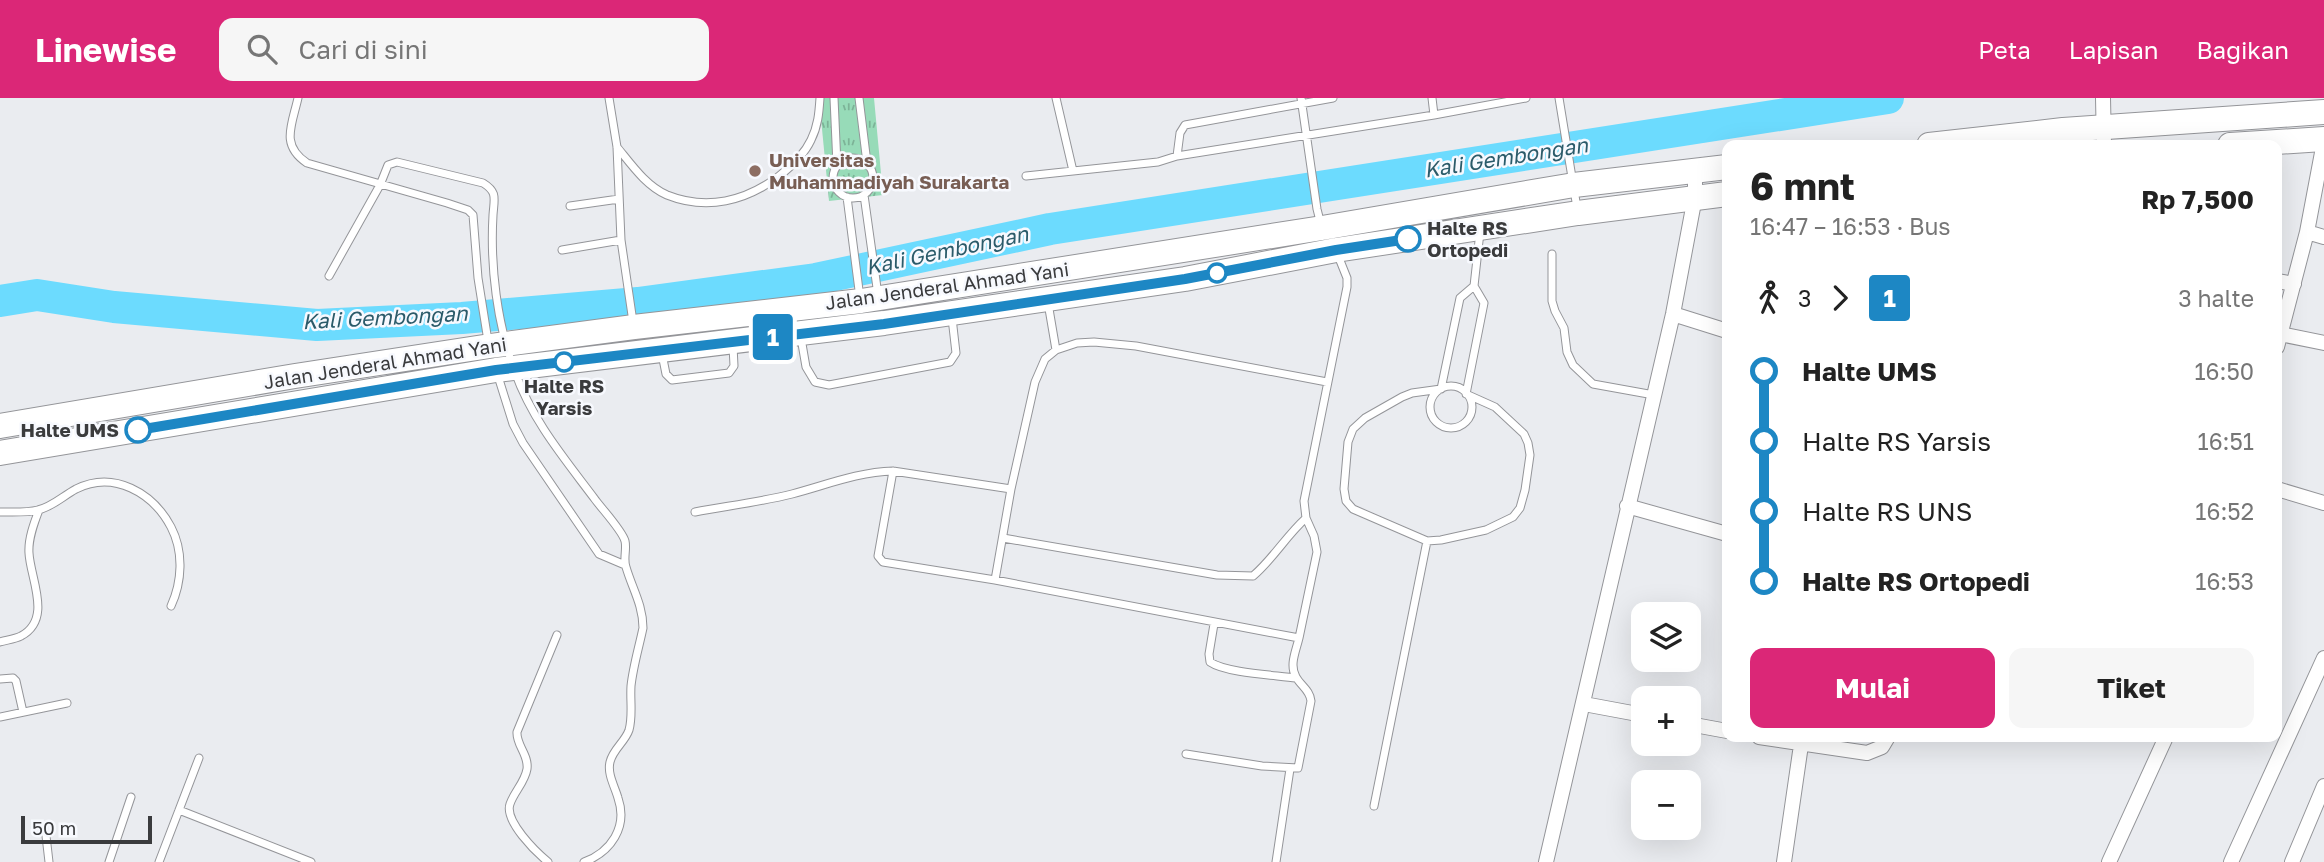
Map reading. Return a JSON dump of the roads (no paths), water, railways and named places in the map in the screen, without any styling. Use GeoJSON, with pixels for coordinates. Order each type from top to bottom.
{"type":"FeatureCollection","features":[{"type":"Feature","properties":{"kind":"highway"},"geometry":{"type":"LineString","coordinates":[[2024,140],[2103,136],[2324,112]]}},
{"type":"Feature","properties":{"kind":"highway"},"geometry":{"type":"LineString","coordinates":[[2282,142],[2324,140]]}},
{"type":"Feature","properties":{"kind":"highway","name":"Jalan Jenderal Ahmad Yani"},"geometry":{"type":"LineString","coordinates":[[0,453],[501,357],[633,320],[1179,251],[1319,219],[1722,167]]}},
{"type":"Feature","properties":{"kind":"highway","name":"Jalan Jenderal Ahmad Yani"},"geometry":{"type":"LineString","coordinates":[[0,426],[295,376],[501,357],[661,350],[875,325],[1185,279],[1336,250],[1578,213],[1722,194]]}},
{"type":"Feature","properties":{"kind":"highway"},"geometry":{"type":"LineString","coordinates":[[1179,251],[1185,279]]}},
{"type":"Feature","properties":{"kind":"street"},"geometry":{"type":"LineString","coordinates":[[2103,98],[2103,136]]}},
{"type":"Feature","properties":{"kind":"street"},"geometry":{"type":"LineString","coordinates":[[2282,327],[2307,232],[2324,140]]}},
{"type":"Feature","properties":{"kind":"street"},"geometry":{"type":"LineString","coordinates":[[1546,862],[1674,314],[1695,197],[1695,170]]}},
{"type":"Feature","properties":{"kind":"street"},"geometry":{"type":"LineString","coordinates":[[2307,232],[2324,237]]}},
{"type":"Feature","properties":{"kind":"street"},"geometry":{"type":"LineString","coordinates":[[2282,282],[2294,284]]}},
{"type":"Feature","properties":{"kind":"street"},"geometry":{"type":"LineString","coordinates":[[1674,314],[1722,329]]}},
{"type":"Feature","properties":{"kind":"street"},"geometry":{"type":"LineString","coordinates":[[2282,341],[2324,343]]}},
{"type":"Feature","properties":{"kind":"street"},"geometry":{"type":"LineString","coordinates":[[2282,490],[2324,503]]}},
{"type":"Feature","properties":{"kind":"street"},"geometry":{"type":"LineString","coordinates":[[1628,506],[1722,533]]}},
{"type":"Feature","properties":{"kind":"street"},"geometry":{"type":"LineString","coordinates":[[2231,862],[2324,658]]}},
{"type":"Feature","properties":{"kind":"street"},"geometry":{"type":"LineString","coordinates":[[1584,704],[1631,713]]}},
{"type":"Feature","properties":{"kind":"street"},"geometry":{"type":"LineString","coordinates":[[1701,726],[1722,730]]}},
{"type":"Feature","properties":{"kind":"street"},"geometry":{"type":"LineString","coordinates":[[1785,742],[1867,753],[1882,747],[1885,742]]}},
{"type":"Feature","properties":{"kind":"street"},"geometry":{"type":"LineString","coordinates":[[2109,862],[2164,742]]}},
{"type":"Feature","properties":{"kind":"street"},"geometry":{"type":"LineString","coordinates":[[1784,862],[1801,745]]}},
{"type":"Feature","properties":{"kind":"street"},"geometry":{"type":"LineString","coordinates":[[2291,862],[2324,786]]}},
{"type":"Feature","properties":{"kind":"lane"},"geometry":{"type":"LineString","coordinates":[[298,98],[289,135],[290,144],[307,163],[447,203],[468,210],[473,215],[478,278],[485,320],[501,357],[548,437],[625,539],[625,565],[641,608],[643,628],[631,687],[630,726],[609,765],[622,817],[617,835],[610,846],[584,862]]}},
{"type":"Feature","properties":{"kind":"lane"},"geometry":{"type":"LineString","coordinates":[[609,98],[617,147],[621,240],[633,320]]}},
{"type":"Feature","properties":{"kind":"lane"},"geometry":{"type":"LineString","coordinates":[[617,147],[652,187],[667,195],[701,203],[725,202],[757,191],[797,160],[810,143],[816,128],[820,98]]}},
{"type":"Feature","properties":{"kind":"lane"},"geometry":{"type":"LineString","coordinates":[[834,98],[837,166],[833,182],[838,191],[848,197],[864,195],[872,186],[871,168],[867,163],[851,158],[837,166]]}},
{"type":"Feature","properties":{"kind":"lane"},"geometry":{"type":"LineString","coordinates":[[859,98],[867,163]]}},
{"type":"Feature","properties":{"kind":"lane"},"geometry":{"type":"LineString","coordinates":[[1056,98],[1073,171]]}},
{"type":"Feature","properties":{"kind":"lane"},"geometry":{"type":"LineString","coordinates":[[1177,156],[1180,133],[1185,125],[1302,100],[1333,98]]}},
{"type":"Feature","properties":{"kind":"lane"},"geometry":{"type":"LineString","coordinates":[[1432,98],[1434,115]]}},
{"type":"Feature","properties":{"kind":"lane"},"geometry":{"type":"LineString","coordinates":[[1026,176],[1158,162],[1177,156],[1527,98]]}},
{"type":"Feature","properties":{"kind":"lane"},"geometry":{"type":"LineString","coordinates":[[1186,754],[1295,769],[1299,765],[1311,701],[1309,693],[1296,678],[1293,659],[1317,552],[1306,518],[1304,501],[1347,278],[1319,219],[1302,100]]}},
{"type":"Feature","properties":{"kind":"lane"},"geometry":{"type":"LineString","coordinates":[[1560,101],[1578,213]]}},
{"type":"Feature","properties":{"kind":"lane"},"geometry":{"type":"LineString","coordinates":[[329,276],[380,185],[388,164],[397,162],[483,183],[492,188],[495,195],[492,234],[501,318],[501,357],[513,424],[523,443],[599,554],[625,565]]}},
{"type":"Feature","properties":{"kind":"lane"},"geometry":{"type":"LineString","coordinates":[[864,195],[875,325]]}},
{"type":"Feature","properties":{"kind":"lane"},"geometry":{"type":"LineString","coordinates":[[848,197],[857,275],[871,291],[875,325]]}},
{"type":"Feature","properties":{"kind":"lane"},"geometry":{"type":"LineString","coordinates":[[570,206],[619,199]]}},
{"type":"Feature","properties":{"kind":"lane"},"geometry":{"type":"LineString","coordinates":[[1474,286],[1460,298],[1441,389],[1433,395],[1430,404],[1430,413],[1443,427],[1461,426],[1471,411],[1471,402],[1466,394],[1484,303],[1474,286],[1480,229]]}},
{"type":"Feature","properties":{"kind":"lane"},"geometry":{"type":"LineString","coordinates":[[562,250],[621,240]]}},
{"type":"Feature","properties":{"kind":"lane"},"geometry":{"type":"LineString","coordinates":[[1552,254],[1552,301],[1564,328],[1567,352],[1573,365],[1594,384],[1654,395]]}},
{"type":"Feature","properties":{"kind":"lane"},"geometry":{"type":"LineString","coordinates":[[1048,300],[1056,350]]}},
{"type":"Feature","properties":{"kind":"lane"},"geometry":{"type":"LineString","coordinates":[[800,334],[806,367],[815,382],[829,385],[950,362],[956,353],[952,314]]}},
{"type":"Feature","properties":{"kind":"lane"},"geometry":{"type":"LineString","coordinates":[[995,580],[1011,489],[1035,382],[1045,359],[1056,350],[1077,343],[1094,342],[1136,346],[1327,382]]}},
{"type":"Feature","properties":{"kind":"lane"},"geometry":{"type":"LineString","coordinates":[[1459,388],[1495,407],[1524,434],[1530,455],[1525,490],[1520,508],[1513,517],[1486,530],[1427,541],[1353,509],[1345,494],[1346,458],[1353,429],[1365,418],[1412,393],[1441,389],[1459,388]]}},
{"type":"Feature","properties":{"kind":"lane"},"geometry":{"type":"LineString","coordinates":[[695,512],[780,497],[865,473],[893,471],[1011,489]]}},
{"type":"Feature","properties":{"kind":"lane"},"geometry":{"type":"LineString","coordinates":[[893,471],[878,556],[880,560],[1299,638]]}},
{"type":"Feature","properties":{"kind":"lane"},"geometry":{"type":"LineString","coordinates":[[0,512],[39,510],[76,489],[95,483],[119,483],[137,490],[161,511],[176,539],[179,573],[177,591],[171,606]]}},
{"type":"Feature","properties":{"kind":"lane"},"geometry":{"type":"LineString","coordinates":[[0,642],[22,635],[31,627],[37,614],[39,598],[29,553],[39,510]]}},
{"type":"Feature","properties":{"kind":"lane"},"geometry":{"type":"LineString","coordinates":[[1003,538],[1217,575],[1253,576],[1268,563],[1289,534],[1306,518]]}},
{"type":"Feature","properties":{"kind":"lane"},"geometry":{"type":"LineString","coordinates":[[1374,806],[1427,541]]}},
{"type":"Feature","properties":{"kind":"lane"},"geometry":{"type":"LineString","coordinates":[[1214,624],[1209,654],[1213,664],[1296,678]]}},
{"type":"Feature","properties":{"kind":"lane"},"geometry":{"type":"LineString","coordinates":[[548,862],[533,848],[509,817],[509,806],[527,770],[524,753],[516,738],[517,732],[557,635]]}},
{"type":"Feature","properties":{"kind":"lane"},"geometry":{"type":"LineString","coordinates":[[0,679],[13,678],[16,681],[23,712]]}},
{"type":"Feature","properties":{"kind":"lane"},"geometry":{"type":"LineString","coordinates":[[0,717],[67,703]]}},
{"type":"Feature","properties":{"kind":"lane"},"geometry":{"type":"LineString","coordinates":[[159,862],[199,758]]}},
{"type":"Feature","properties":{"kind":"lane"},"geometry":{"type":"LineString","coordinates":[[1276,862],[1290,769]]}},
{"type":"Feature","properties":{"kind":"lane"},"geometry":{"type":"LineString","coordinates":[[109,862],[131,797]]}},
{"type":"Feature","properties":{"kind":"lane"},"geometry":{"type":"LineString","coordinates":[[180,810],[311,862]]}},
{"type":"Feature","properties":{"kind":"lane"},"geometry":{"type":"LineString","coordinates":[[46,836],[49,862]]}},
{"type":"Feature","properties":{"kind":"waterway","name":"Kali Gembongan"},"geometry":{"type":"LineString","coordinates":[[0,301],[37,295],[114,307],[317,325],[462,318],[638,303],[816,279],[1050,229],[1888,98]]}},
{"type":"Feature","properties":{"kind":"place","name":"Universitas Muhammadiyah Surakarta"},"geometry":{"type":"Point","coordinates":[755,171]}},
{"type":"Feature","properties":{"kind":"place","name":"Halte RS Ortopedi"},"geometry":{"type":"Point","coordinates":[1408,239]}},
{"type":"Feature","properties":{"kind":"place","name":"Halte RS Yarsis"},"geometry":{"type":"Point","coordinates":[564,362]}},
{"type":"Feature","properties":{"kind":"place","name":"Halte UMS"},"geometry":{"type":"Point","coordinates":[138,430]}}]}
